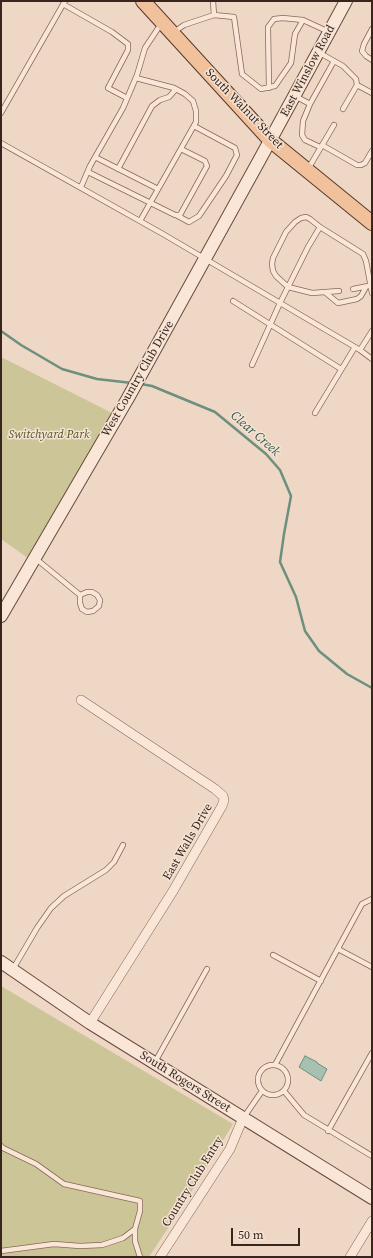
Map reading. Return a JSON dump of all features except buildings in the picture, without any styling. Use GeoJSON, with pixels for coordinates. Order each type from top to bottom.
{"type":"FeatureCollection","features":[{"type":"Feature","properties":{"kind":"main road","name":"South Walnut Street"},"geometry":{"type":"LineString","coordinates":[[143,1],[270,140],[372,224]]}},
{"type":"Feature","properties":{"kind":"main road","name":"East Winslow Road"},"geometry":{"type":"LineString","coordinates":[[270,140],[346,1]]}},
{"type":"Feature","properties":{"kind":"main road","name":"West Country Club Drive"},"geometry":{"type":"LineString","coordinates":[[2,611],[35,558],[128,398],[270,140]]}},
{"type":"Feature","properties":{"kind":"main road","name":"South Rogers Street"},"geometry":{"type":"LineString","coordinates":[[1,962],[90,1023],[372,1198]]}},
{"type":"Feature","properties":{"kind":"street","name":"East Walls Drive"},"geometry":{"type":"LineString","coordinates":[[81,700],[215,789],[223,796],[224,800],[173,891],[90,1023]]}},
{"type":"Feature","properties":{"kind":"street","name":"Country Club Entry"},"geometry":{"type":"LineString","coordinates":[[160,1257],[230,1149],[243,1118]]}},
{"type":"Feature","properties":{"kind":"street"},"geometry":{"type":"LineString","coordinates":[[350,1257],[372,1221]]}},
{"type":"Feature","properties":{"kind":"lane"},"geometry":{"type":"LineString","coordinates":[[213,1],[214,15]]}},
{"type":"Feature","properties":{"kind":"lane"},"geometry":{"type":"LineString","coordinates":[[1,114],[64,3],[112,32],[128,44],[128,50],[108,88],[127,98]]}},
{"type":"Feature","properties":{"kind":"lane"},"geometry":{"type":"LineString","coordinates":[[172,33],[184,25],[214,15],[234,17],[242,74],[261,90],[275,86],[291,63],[295,34],[303,20]]}},
{"type":"Feature","properties":{"kind":"lane"},"geometry":{"type":"LineString","coordinates":[[269,88],[268,27],[274,19],[284,18],[303,20],[329,32]]}},
{"type":"Feature","properties":{"kind":"lane"},"geometry":{"type":"LineString","coordinates":[[81,187],[95,157],[123,108],[136,78],[145,48],[162,22]]}},
{"type":"Feature","properties":{"kind":"lane"},"geometry":{"type":"LineString","coordinates":[[372,29],[362,51],[372,60]]}},
{"type":"Feature","properties":{"kind":"lane"},"geometry":{"type":"LineString","coordinates":[[318,52],[343,66],[356,80],[357,85],[343,109]]}},
{"type":"Feature","properties":{"kind":"lane"},"geometry":{"type":"LineString","coordinates":[[334,61],[310,104],[303,121],[302,135],[305,140],[321,146],[357,165],[365,163],[372,151]]}},
{"type":"Feature","properties":{"kind":"lane"},"geometry":{"type":"LineString","coordinates":[[136,78],[176,89],[193,101],[196,111],[196,122],[194,126],[140,221]]}},
{"type":"Feature","properties":{"kind":"lane"},"geometry":{"type":"LineString","coordinates":[[357,85],[372,93]]}},
{"type":"Feature","properties":{"kind":"lane"},"geometry":{"type":"LineString","coordinates":[[118,169],[152,106],[160,100],[169,97],[176,89]]}},
{"type":"Feature","properties":{"kind":"lane"},"geometry":{"type":"LineString","coordinates":[[294,96],[310,104]]}},
{"type":"Feature","properties":{"kind":"lane"},"geometry":{"type":"LineString","coordinates":[[307,170],[334,125]]}},
{"type":"Feature","properties":{"kind":"lane"},"geometry":{"type":"LineString","coordinates":[[88,172],[189,222],[199,216],[226,176],[237,155],[235,148],[194,126]]}},
{"type":"Feature","properties":{"kind":"lane"},"geometry":{"type":"LineString","coordinates":[[1,143],[140,221],[355,347],[372,359]]}},
{"type":"Feature","properties":{"kind":"lane"},"geometry":{"type":"LineString","coordinates":[[175,215],[180,215],[185,208],[207,166],[205,161],[181,149]]}},
{"type":"Feature","properties":{"kind":"lane"},"geometry":{"type":"LineString","coordinates":[[95,157],[158,189]]}},
{"type":"Feature","properties":{"kind":"lane"},"geometry":{"type":"LineString","coordinates":[[339,291],[312,293],[288,287],[276,276],[273,271],[273,258],[286,232],[301,218],[306,217],[310,219],[363,254],[366,261],[368,286],[372,293]]}},
{"type":"Feature","properties":{"kind":"lane"},"geometry":{"type":"LineString","coordinates":[[252,365],[280,303],[320,227]]}},
{"type":"Feature","properties":{"kind":"lane"},"geometry":{"type":"LineString","coordinates":[[353,289],[368,286]]}},
{"type":"Feature","properties":{"kind":"lane"},"geometry":{"type":"LineString","coordinates":[[326,293],[338,303],[357,299],[368,286]]}},
{"type":"Feature","properties":{"kind":"lane"},"geometry":{"type":"LineString","coordinates":[[233,301],[342,369]]}},
{"type":"Feature","properties":{"kind":"lane"},"geometry":{"type":"LineString","coordinates":[[360,350],[372,331]]}},
{"type":"Feature","properties":{"kind":"lane"},"geometry":{"type":"LineString","coordinates":[[315,413],[355,347]]}},
{"type":"Feature","properties":{"kind":"lane"},"geometry":{"type":"LineString","coordinates":[[35,558],[80,595]]}},
{"type":"Feature","properties":{"kind":"lane"},"geometry":{"type":"LineString","coordinates":[[87,592],[92,592],[97,595],[100,600],[99,606],[93,611],[87,612],[82,609],[80,595],[87,592]]}},
{"type":"Feature","properties":{"kind":"lane"},"geometry":{"type":"LineString","coordinates":[[12,970],[37,928],[51,908],[64,896],[106,870],[114,862],[123,846]]}},
{"type":"Feature","properties":{"kind":"lane"},"geometry":{"type":"LineString","coordinates":[[275,1065],[362,904],[372,899]]}},
{"type":"Feature","properties":{"kind":"lane"},"geometry":{"type":"LineString","coordinates":[[338,949],[372,967]]}},
{"type":"Feature","properties":{"kind":"lane"},"geometry":{"type":"LineString","coordinates":[[273,955],[321,981]]}},
{"type":"Feature","properties":{"kind":"lane"},"geometry":{"type":"LineString","coordinates":[[154,1063],[207,969]]}},
{"type":"Feature","properties":{"kind":"lane"},"geometry":{"type":"LineString","coordinates":[[328,1131],[372,1053]]}},
{"type":"Feature","properties":{"kind":"lane"},"geometry":{"type":"LineString","coordinates":[[275,1065],[284,1069],[287,1073],[288,1083],[284,1091],[276,1095],[271,1095],[262,1091],[258,1076],[264,1067],[275,1065]]}},
{"type":"Feature","properties":{"kind":"lane"},"geometry":{"type":"LineString","coordinates":[[243,1118],[262,1091]]}},
{"type":"Feature","properties":{"kind":"lane"},"geometry":{"type":"LineString","coordinates":[[284,1091],[304,1115],[328,1131],[372,1156]]}},
{"type":"Feature","properties":{"kind":"lane"},"geometry":{"type":"LineString","coordinates":[[1,1146],[36,1164],[64,1184],[140,1201],[140,1211],[135,1229],[135,1241],[140,1257]]}},
{"type":"Feature","properties":{"kind":"lane"},"geometry":{"type":"LineString","coordinates":[[1,1251],[54,1244],[80,1246],[102,1244],[123,1238],[135,1229]]}},
{"type":"Feature","properties":{"kind":"green space","name":"Switchyard Park"},"geometry":{"type":"Polygon","coordinates":[[[1,357],[114,414],[35,563],[1,539],[1,357]]]}},
{"type":"Feature","properties":{"kind":"green space"},"geometry":{"type":"Polygon","coordinates":[[[1,986],[233,1124],[149,1257],[1,1257],[1,986]]]}},
{"type":"Feature","properties":{"kind":"shaded area"},"geometry":{"type":"Polygon","coordinates":[[[305,1056],[327,1069],[321,1081],[299,1067],[305,1056]]]}},
{"type":"Feature","properties":{"kind":"waterway","name":"Clear Creek"},"geometry":{"type":"LineString","coordinates":[[1,331],[21,345],[62,369],[97,379],[132,383]]}},
{"type":"Feature","properties":{"kind":"waterway","name":"Clear Creek"},"geometry":{"type":"LineString","coordinates":[[141,384],[152,386],[215,412],[266,454],[280,470],[291,496],[280,562],[296,597],[305,631],[319,651],[347,674],[372,688]]}}]}
